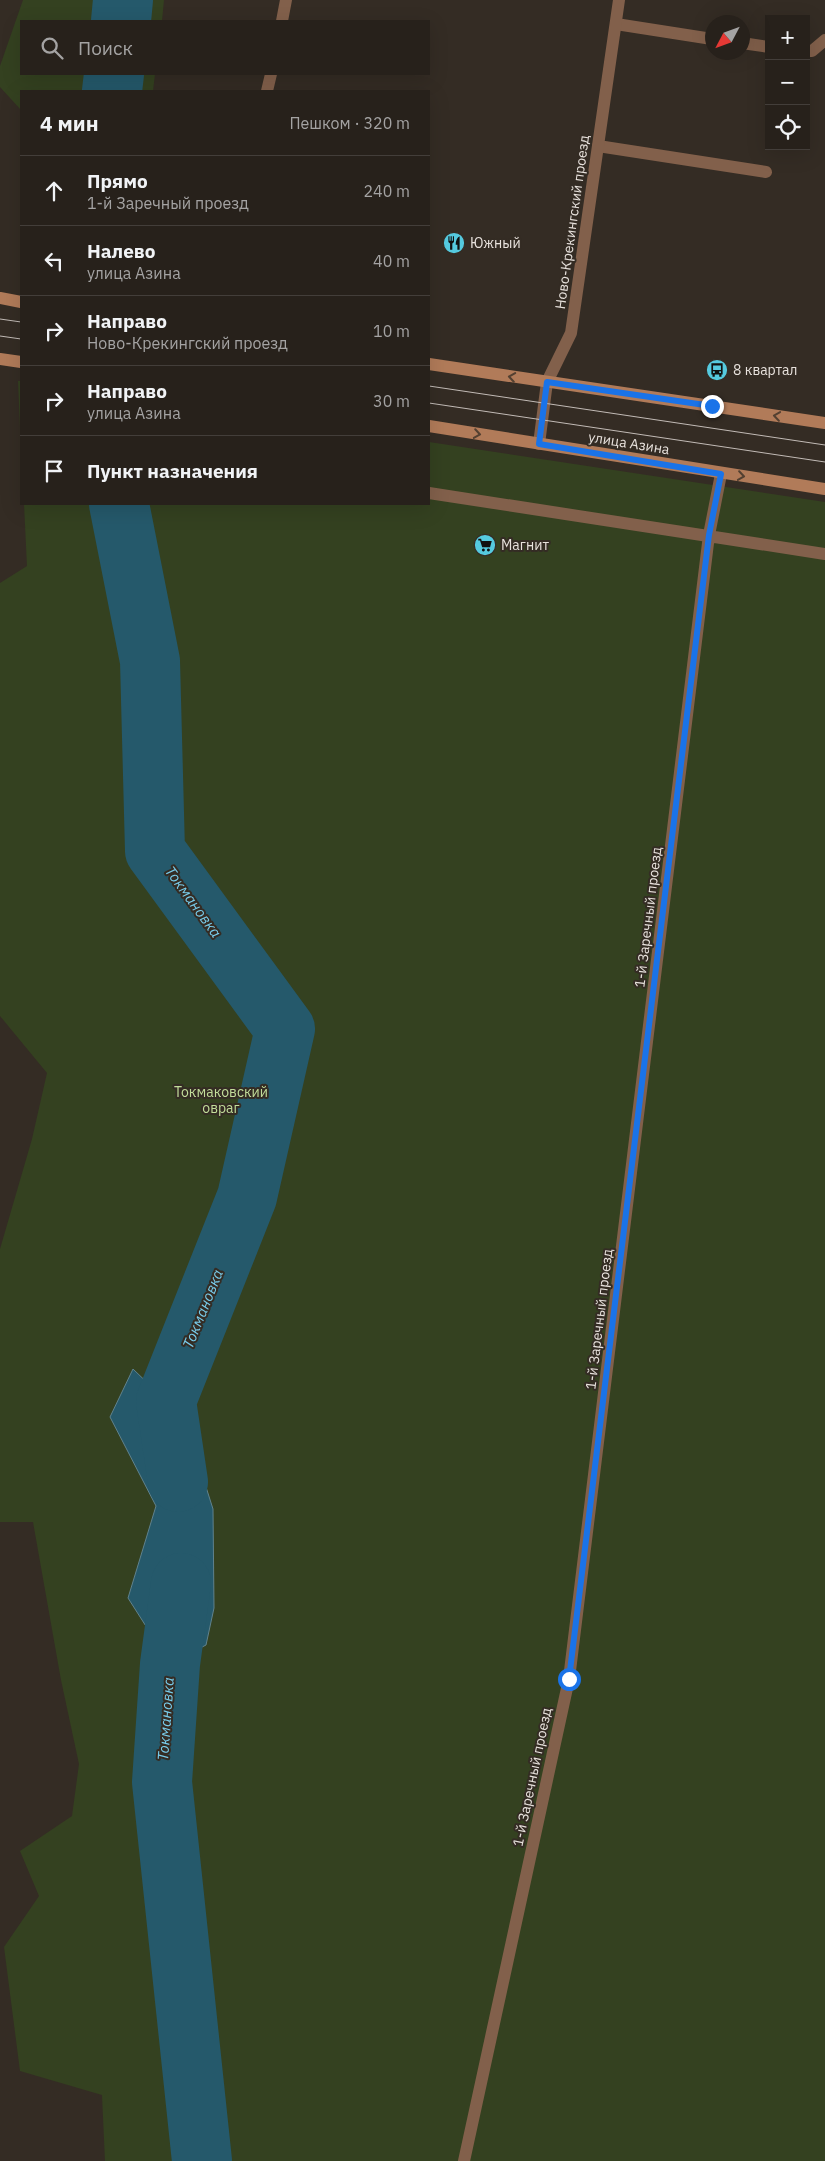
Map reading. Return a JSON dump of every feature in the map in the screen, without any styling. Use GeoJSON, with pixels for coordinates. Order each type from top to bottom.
{"type":"FeatureCollection","features":[{"type":"Feature","properties":{"kind":"main road"},"geometry":{"type":"LineString","coordinates":[[0,298],[20,302]]}},
{"type":"Feature","properties":{"kind":"main road"},"geometry":{"type":"LineString","coordinates":[[0,359],[20,362]]}},
{"type":"Feature","properties":{"kind":"main road"},"geometry":{"type":"LineString","coordinates":[[430,364],[825,423]]}},
{"type":"Feature","properties":{"kind":"main road","name":"улица Азина"},"geometry":{"type":"LineString","coordinates":[[430,426],[721,474],[825,489]]}},
{"type":"Feature","properties":{"kind":"street"},"geometry":{"type":"LineString","coordinates":[[282,20],[286,0]]}},
{"type":"Feature","properties":{"kind":"street","name":"Ново-Крекингский проезд"},"geometry":{"type":"LineString","coordinates":[[539,444],[547,382],[570,333],[619,0]]}},
{"type":"Feature","properties":{"kind":"street"},"geometry":{"type":"LineString","coordinates":[[616,24],[705,38]]}},
{"type":"Feature","properties":{"kind":"street"},"geometry":{"type":"LineString","coordinates":[[810,51],[825,40]]}},
{"type":"Feature","properties":{"kind":"street"},"geometry":{"type":"LineString","coordinates":[[750,44],[765,47]]}},
{"type":"Feature","properties":{"kind":"street"},"geometry":{"type":"LineString","coordinates":[[267,90],[271,75]]}},
{"type":"Feature","properties":{"kind":"street"},"geometry":{"type":"LineString","coordinates":[[598,146],[766,172]]}},
{"type":"Feature","properties":{"kind":"street","name":"1-й Заречный проезд"},"geometry":{"type":"LineString","coordinates":[[464,2161],[569,1679],[709,535],[721,474]]}},
{"type":"Feature","properties":{"kind":"street"},"geometry":{"type":"LineString","coordinates":[[430,493],[825,554]]}},
{"type":"Feature","properties":{"kind":"green space"},"geometry":{"type":"Polygon","coordinates":[[[23,0],[164,0],[162,20],[20,20],[20,75],[155,75],[153,90],[20,90],[20,109],[0,87],[0,66],[23,0]]]}},
{"type":"Feature","properties":{"kind":"green space"},"geometry":{"type":"Polygon","coordinates":[[[18,381],[20,381],[20,427],[18,381]]]}},
{"type":"Feature","properties":{"kind":"green space","name":"Токмаковский овраг"},"geometry":{"type":"Polygon","coordinates":[[[430,442],[825,502],[825,2161],[105,2161],[102,2095],[20,2071],[4,1947],[39,1896],[20,1851],[72,1816],[79,1764],[61,1680],[33,1522],[0,1522],[0,1249],[32,1139],[47,1073],[0,1016],[0,583],[27,566],[24,505],[430,505],[430,442]]]}},
{"type":"Feature","properties":{"kind":"water"},"geometry":{"type":"Polygon","coordinates":[[[133,1369],[184,1418],[213,1509],[214,1608],[206,1645],[170,1664],[128,1598],[156,1506],[110,1417],[133,1369]]]}},
{"type":"Feature","properties":{"kind":"waterway","name":"Токмановка"},"geometry":{"type":"LineString","coordinates":[[121,20],[123,0]]}},
{"type":"Feature","properties":{"kind":"waterway","name":"Токмановка"},"geometry":{"type":"LineString","coordinates":[[112,90],[114,75]]}},
{"type":"Feature","properties":{"kind":"waterway","name":"Токмановка"},"geometry":{"type":"LineString","coordinates":[[119,505],[150,661],[155,851],[285,1029],[247,1197],[166,1401],[178,1482]]}},
{"type":"Feature","properties":{"kind":"waterway","name":"Токмановка"},"geometry":{"type":"LineString","coordinates":[[181,1583],[170,1664],[162,1782],[202,2161]]}},
{"type":"Feature","properties":{"kind":"tram line"},"geometry":{"type":"LineString","coordinates":[[0,319],[20,322]]}},
{"type":"Feature","properties":{"kind":"tram line"},"geometry":{"type":"LineString","coordinates":[[0,336],[20,339]]}},
{"type":"Feature","properties":{"kind":"tram line"},"geometry":{"type":"LineString","coordinates":[[430,386],[825,445]]}},
{"type":"Feature","properties":{"kind":"tram line"},"geometry":{"type":"LineString","coordinates":[[430,403],[825,462]]}},
{"type":"Feature","properties":{"kind":"place","name":"Южный"},"geometry":{"type":"Point","coordinates":[454,243]}},
{"type":"Feature","properties":{"kind":"place","name":"8 квартал"},"geometry":{"type":"Point","coordinates":[717,370]}},
{"type":"Feature","properties":{"kind":"place","name":"Магнит"},"geometry":{"type":"Point","coordinates":[485,545]}},
{"type":"Feature","properties":{"kind":"route"},"geometry":{"type":"LineString","coordinates":[[569,1679],[652,1015],[709,535],[721,474],[539,444],[547,382],[712,406]]}}]}
